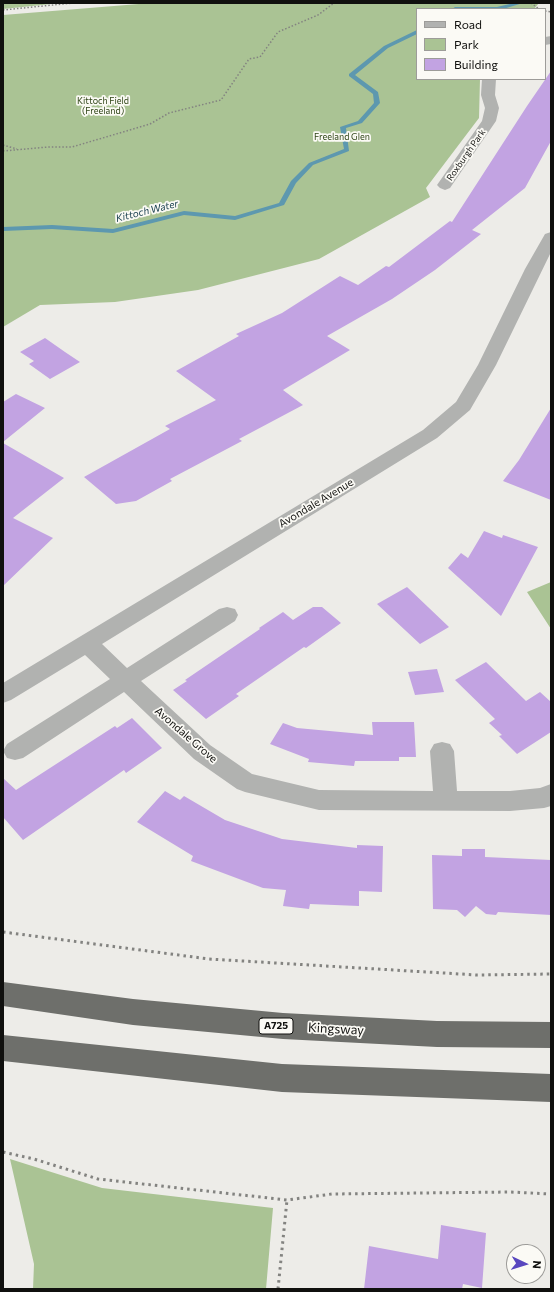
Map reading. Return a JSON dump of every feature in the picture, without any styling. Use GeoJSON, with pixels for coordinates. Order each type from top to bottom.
{"type":"FeatureCollection","features":[{"type":"Feature","properties":{"kind":"highway","name":"Kingsway"},"geometry":{"type":"LineString","coordinates":[[3,994],[133,1012],[283,1026],[436,1034],[551,1036]]}},
{"type":"Feature","properties":{"kind":"highway"},"geometry":{"type":"LineString","coordinates":[[3,1048],[282,1078],[551,1088]]}},
{"type":"Feature","properties":{"kind":"street","name":"Roxburgh Park"},"geometry":{"type":"LineString","coordinates":[[445,185],[489,121],[492,108],[488,95],[489,80]]}},
{"type":"Feature","properties":{"kind":"street","name":"Avondale Avenue"},"geometry":{"type":"LineString","coordinates":[[3,694],[430,434],[462,406],[487,365],[533,269],[551,237]]}},
{"type":"Feature","properties":{"kind":"street"},"geometry":{"type":"LineString","coordinates":[[15,751],[227,615]]}},
{"type":"Feature","properties":{"kind":"street","name":"Avondale Grove"},"geometry":{"type":"LineString","coordinates":[[86,643],[202,752],[245,782],[319,800],[510,802],[544,798],[551,794]]}},
{"type":"Feature","properties":{"kind":"street"},"geometry":{"type":"LineString","coordinates":[[442,751],[446,801]]}},
{"type":"Feature","properties":{"kind":"path"},"geometry":{"type":"LineString","coordinates":[[3,10],[73,3]]}},
{"type":"Feature","properties":{"kind":"path"},"geometry":{"type":"LineString","coordinates":[[3,151],[48,147],[72,147],[150,124],[169,113],[221,100],[249,59],[260,57],[278,32],[318,15],[334,3]]}},
{"type":"Feature","properties":{"kind":"path"},"geometry":{"type":"LineString","coordinates":[[3,145],[20,150]]}},
{"type":"Feature","properties":{"kind":"path"},"geometry":{"type":"LineString","coordinates":[[3,932],[209,959],[477,975],[551,974]]}},
{"type":"Feature","properties":{"kind":"path"},"geometry":{"type":"LineString","coordinates":[[3,1152],[34,1159],[98,1179],[287,1200],[332,1194],[510,1192],[551,1194]]}},
{"type":"Feature","properties":{"kind":"path"},"geometry":{"type":"LineString","coordinates":[[278,1289],[287,1200]]}},
{"type":"Feature","properties":{"kind":"green space"},"geometry":{"type":"Polygon","coordinates":[[[3,3],[61,3],[3,9],[3,3]]]}},
{"type":"Feature","properties":{"kind":"green space"},"geometry":{"type":"Polygon","coordinates":[[[151,3],[539,3],[535,8],[416,8],[416,80],[480,80],[479,118],[426,188],[430,197],[319,259],[198,290],[115,302],[40,305],[3,327],[3,15],[151,3]]]}},
{"type":"Feature","properties":{"kind":"green space"},"geometry":{"type":"Polygon","coordinates":[[[551,582],[551,629],[527,592],[551,582]]]}},
{"type":"Feature","properties":{"kind":"green space"},"geometry":{"type":"Polygon","coordinates":[[[10,1159],[102,1188],[273,1208],[266,1289],[33,1289],[34,1264],[10,1159]]]}},
{"type":"Feature","properties":{"kind":"building"},"geometry":{"type":"Polygon","coordinates":[[[551,71],[551,141],[525,188],[472,230],[481,234],[435,270],[392,299],[327,336],[350,350],[283,390],[303,405],[239,439],[242,441],[170,479],[172,481],[136,501],[116,504],[84,477],[170,429],[165,426],[216,400],[176,371],[239,336],[236,334],[282,313],[340,276],[358,285],[386,266],[389,267],[450,221],[452,222],[551,71]]]}},
{"type":"Feature","properties":{"kind":"building"},"geometry":{"type":"Polygon","coordinates":[[[45,338],[80,362],[50,379],[29,364],[34,361],[20,352],[45,338]]]}},
{"type":"Feature","properties":{"kind":"building"},"geometry":{"type":"Polygon","coordinates":[[[16,394],[45,408],[3,442],[3,402],[16,394]]]}},
{"type":"Feature","properties":{"kind":"building"},"geometry":{"type":"Polygon","coordinates":[[[551,408],[551,500],[503,481],[519,460],[551,408]]]}},
{"type":"Feature","properties":{"kind":"building"},"geometry":{"type":"Polygon","coordinates":[[[3,443],[64,478],[13,518],[53,538],[3,586],[3,443]]]}},
{"type":"Feature","properties":{"kind":"building"},"geometry":{"type":"Polygon","coordinates":[[[484,531],[502,538],[503,535],[538,547],[501,616],[448,568],[461,553],[468,558],[484,531]]]}},
{"type":"Feature","properties":{"kind":"building"},"geometry":{"type":"Polygon","coordinates":[[[407,587],[449,627],[420,644],[377,604],[407,587]]]}},
{"type":"Feature","properties":{"kind":"building"},"geometry":{"type":"Polygon","coordinates":[[[313,607],[322,607],[341,623],[236,694],[239,696],[206,719],[173,690],[187,681],[185,680],[283,612],[293,620],[313,607]]]}},
{"type":"Feature","properties":{"kind":"building"},"geometry":{"type":"Polygon","coordinates":[[[486,662],[526,701],[540,692],[551,702],[551,732],[517,754],[499,736],[502,735],[489,723],[495,719],[455,680],[486,662]]]}},
{"type":"Feature","properties":{"kind":"building"},"geometry":{"type":"Polygon","coordinates":[[[437,669],[444,692],[415,695],[408,672],[437,669]]]}},
{"type":"Feature","properties":{"kind":"building"},"geometry":{"type":"Polygon","coordinates":[[[132,718],[162,748],[126,773],[124,770],[23,840],[3,817],[3,778],[16,790],[115,726],[117,728],[132,718]]]}},
{"type":"Feature","properties":{"kind":"building"},"geometry":{"type":"Polygon","coordinates":[[[372,722],[414,722],[416,757],[399,757],[399,761],[355,761],[354,766],[308,762],[309,759],[270,744],[283,723],[297,728],[373,735],[372,722]]]}},
{"type":"Feature","properties":{"kind":"building"},"geometry":{"type":"Polygon","coordinates":[[[165,791],[180,800],[184,796],[225,820],[282,839],[357,848],[357,845],[383,846],[382,892],[359,891],[359,906],[310,904],[309,909],[283,906],[286,890],[263,888],[191,861],[193,856],[137,822],[165,791]]]}},
{"type":"Feature","properties":{"kind":"building"},"geometry":{"type":"Polygon","coordinates":[[[462,849],[485,849],[485,857],[551,860],[551,915],[498,912],[496,915],[486,914],[476,906],[465,917],[457,910],[433,909],[432,855],[462,856],[462,849]]]}},
{"type":"Feature","properties":{"kind":"building"},"geometry":{"type":"Polygon","coordinates":[[[441,1225],[486,1233],[482,1288],[463,1284],[462,1289],[364,1289],[369,1246],[438,1259],[441,1225]]]}},
{"type":"Feature","properties":{"kind":"waterway","name":"Kittoch Water"},"geometry":{"type":"LineString","coordinates":[[501,8],[520,3]]}},
{"type":"Feature","properties":{"kind":"waterway","name":"Kittoch Water"},"geometry":{"type":"LineString","coordinates":[[3,229],[52,227],[113,231],[184,213],[235,218],[282,204],[293,182],[311,164],[347,150],[343,127],[360,122],[377,103],[376,93],[351,75],[386,47],[416,32]]}},
{"type":"Feature","properties":{"kind":"park label","name":"Kittoch Field (Freeland)"},"geometry":{"type":"Point","coordinates":[103,106]}},
{"type":"Feature","properties":{"kind":"park label","name":"Freeland Glen"},"geometry":{"type":"Point","coordinates":[342,137]}}]}
